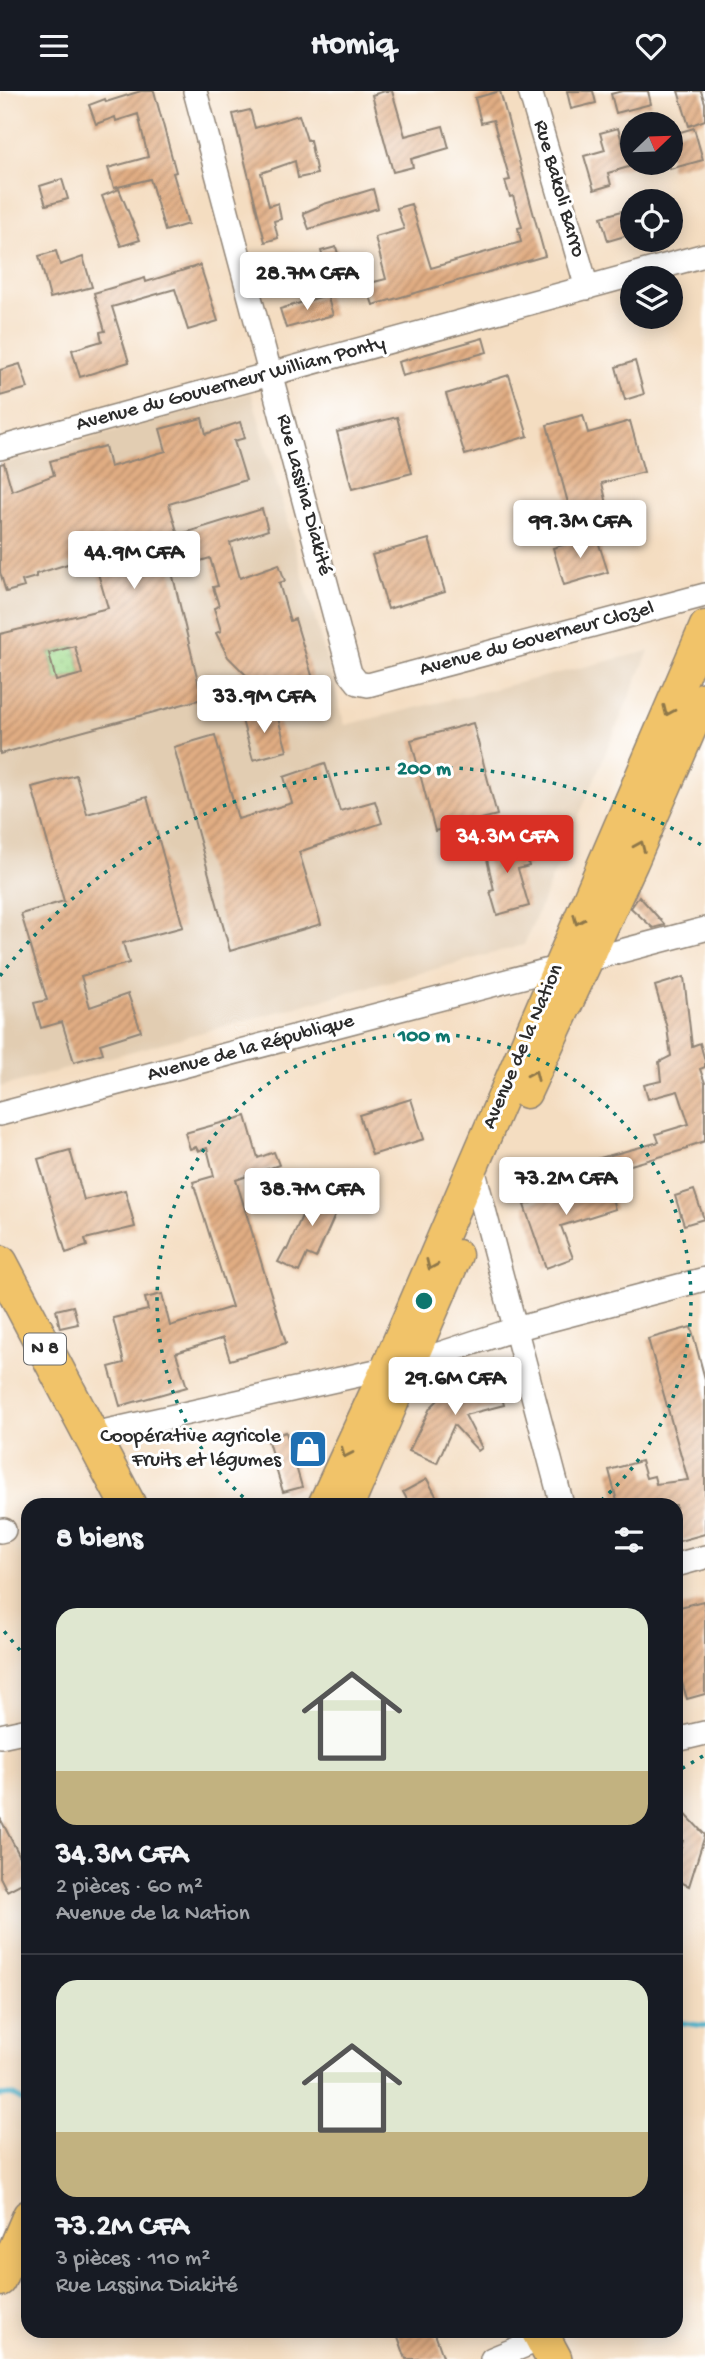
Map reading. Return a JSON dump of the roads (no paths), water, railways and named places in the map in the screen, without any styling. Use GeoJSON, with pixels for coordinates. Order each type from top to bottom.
{"type":"FeatureCollection","features":[{"type":"Feature","properties":{"kind":"highway","name":"N 8"},"geometry":{"type":"LineString","coordinates":[[0,1263],[124,1498]]}},
{"type":"Feature","properties":{"kind":"highway","name":"N 8"},"geometry":{"type":"LineString","coordinates":[[89,1435],[111,1498]]}},
{"type":"Feature","properties":{"kind":"main road","name":"Avenue de la Nation"},"geometry":{"type":"LineString","coordinates":[[327,1498],[399,1366],[480,1196],[688,664],[705,627]]}},
{"type":"Feature","properties":{"kind":"main road","name":"Avenue de la Nation"},"geometry":{"type":"LineString","coordinates":[[352,1498],[379,1432],[399,1366],[472,1168],[571,966],[633,862],[704,710]]}},
{"type":"Feature","properties":{"kind":"main road"},"geometry":{"type":"LineString","coordinates":[[0,2281],[21,2232]]}},
{"type":"Feature","properties":{"kind":"street","name":"Rue Lassina Diakité"},"geometry":{"type":"LineString","coordinates":[[195,91],[350,673],[358,683],[368,685]]}},
{"type":"Feature","properties":{"kind":"street","name":"Rue Bakoli Barro"},"geometry":{"type":"LineString","coordinates":[[530,91],[586,288]]}},
{"type":"Feature","properties":{"kind":"street","name":"Avenue du Gouverneur William Ponty"},"geometry":{"type":"LineString","coordinates":[[0,448],[705,255]]}},
{"type":"Feature","properties":{"kind":"street","name":"Avenue du Governeur Clozel"},"geometry":{"type":"LineString","coordinates":[[368,685],[705,595]]}},
{"type":"Feature","properties":{"kind":"street"},"geometry":{"type":"LineString","coordinates":[[688,664],[704,710]]}},
{"type":"Feature","properties":{"kind":"street","name":"Avenue de la République"},"geometry":{"type":"LineString","coordinates":[[0,1114],[705,929]]}},
{"type":"Feature","properties":{"kind":"street"},"geometry":{"type":"LineString","coordinates":[[472,1168],[560,1498]]}},
{"type":"Feature","properties":{"kind":"street"},"geometry":{"type":"LineString","coordinates":[[89,1435],[399,1366],[515,1329],[705,1279]]}},
{"type":"Feature","properties":{"kind":"street"},"geometry":{"type":"LineString","coordinates":[[683,1563],[705,1557]]}},
{"type":"Feature","properties":{"kind":"street"},"geometry":{"type":"LineString","coordinates":[[0,1736],[21,1732]]}},
{"type":"Feature","properties":{"kind":"street"},"geometry":{"type":"LineString","coordinates":[[683,1738],[705,1733]]}},
{"type":"Feature","properties":{"kind":"street"},"geometry":{"type":"LineString","coordinates":[[492,2359],[546,2343]]}},
{"type":"Feature","properties":{"kind":"waterway"},"geometry":{"type":"LineString","coordinates":[[683,2023],[705,2026]]}},
{"type":"Feature","properties":{"kind":"waterway"},"geometry":{"type":"LineString","coordinates":[[0,2096],[12,2095],[21,2100]]}},
{"type":"Feature","properties":{"kind":"place","name":"Coopérative agricole Fruits et légumes"},"geometry":{"type":"Point","coordinates":[308,1449]}}]}
